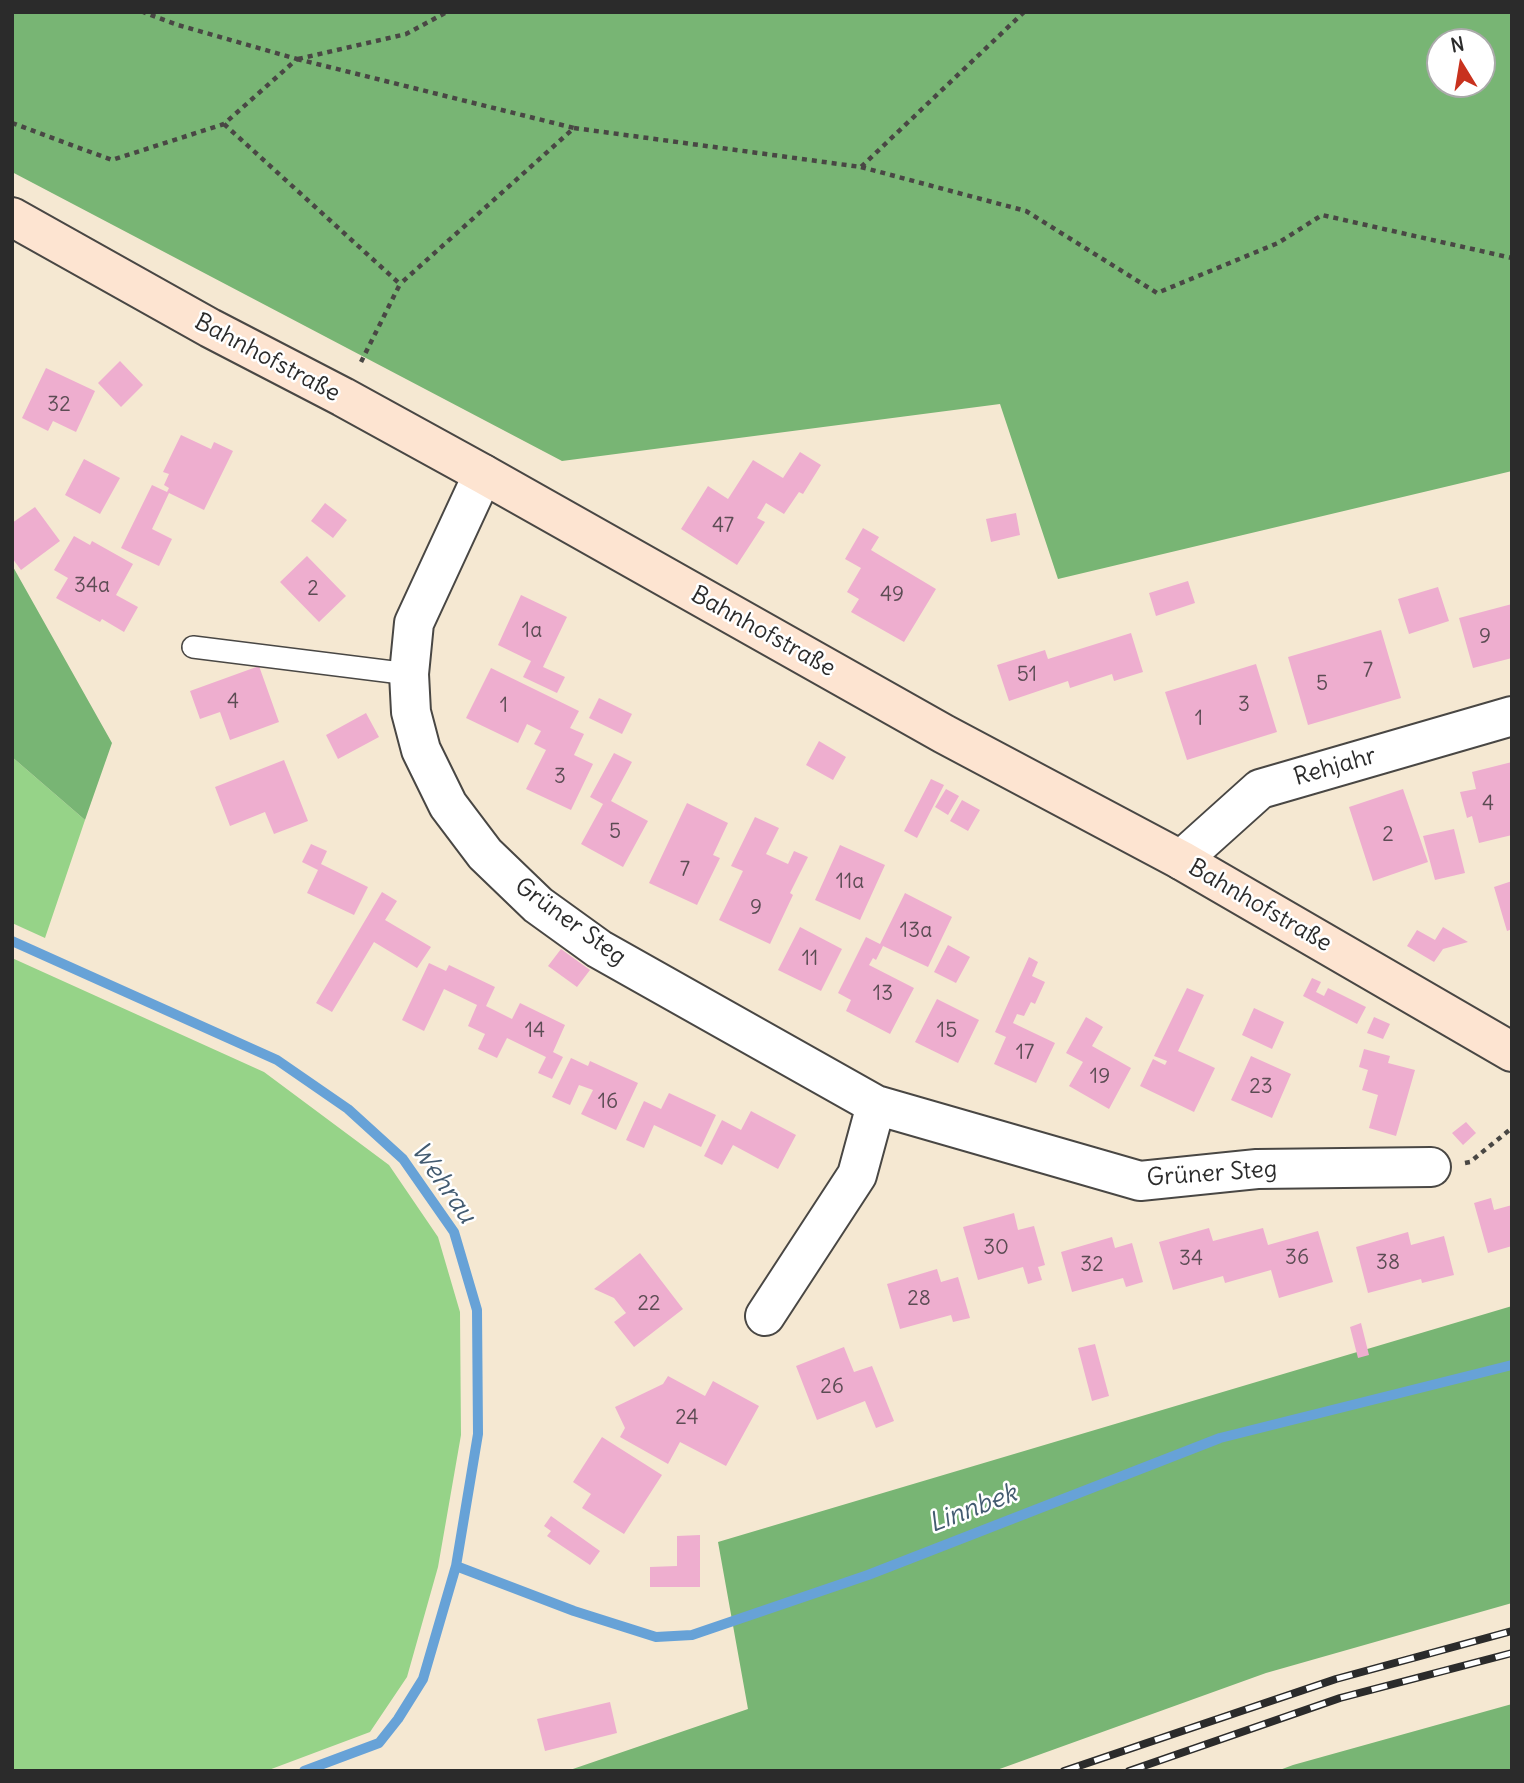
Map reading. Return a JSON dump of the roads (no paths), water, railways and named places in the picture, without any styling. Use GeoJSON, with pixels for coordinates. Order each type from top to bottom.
{"type":"FeatureCollection","features":[{"type":"Feature","properties":{"kind":"main road","name":"Bahnhofstraße"},"geometry":{"type":"LineString","coordinates":[[12,217],[210,328],[483,474],[944,734],[1181,860],[1512,1052]]}},
{"type":"Feature","properties":{"kind":"street","name":"Grüner Steg"},"geometry":{"type":"LineString","coordinates":[[483,474],[414,623],[409,674],[411,712],[421,750],[449,805],[485,855],[538,905],[599,949],[876,1105],[1140,1181],[1257,1170],[1431,1167]]}},
{"type":"Feature","properties":{"kind":"street","name":"Rehjahr"},"geometry":{"type":"LineString","coordinates":[[1181,860],[1260,789],[1512,716]]}},
{"type":"Feature","properties":{"kind":"street"},"geometry":{"type":"LineString","coordinates":[[765,1316],[857,1175],[876,1105]]}},
{"type":"Feature","properties":{"kind":"lane"},"geometry":{"type":"LineString","coordinates":[[193,647],[409,674]]}},
{"type":"Feature","properties":{"kind":"waterway","name":"Wehrau"},"geometry":{"type":"LineString","coordinates":[[12,941],[277,1060],[348,1109],[403,1159],[454,1232],[477,1310],[478,1434],[456,1566],[423,1679],[398,1719],[379,1743],[304,1771]]}},
{"type":"Feature","properties":{"kind":"waterway","name":"Linnbek"},"geometry":{"type":"LineString","coordinates":[[456,1566],[574,1611],[656,1637],[692,1635],[868,1575],[1220,1438],[1512,1365]]}},
{"type":"Feature","properties":{"kind":"railway"},"geometry":{"type":"LineString","coordinates":[[1064,1771],[1336,1679],[1512,1631]]}},
{"type":"Feature","properties":{"kind":"railway"},"geometry":{"type":"LineString","coordinates":[[1129,1771],[1340,1698],[1512,1653]]}}]}
